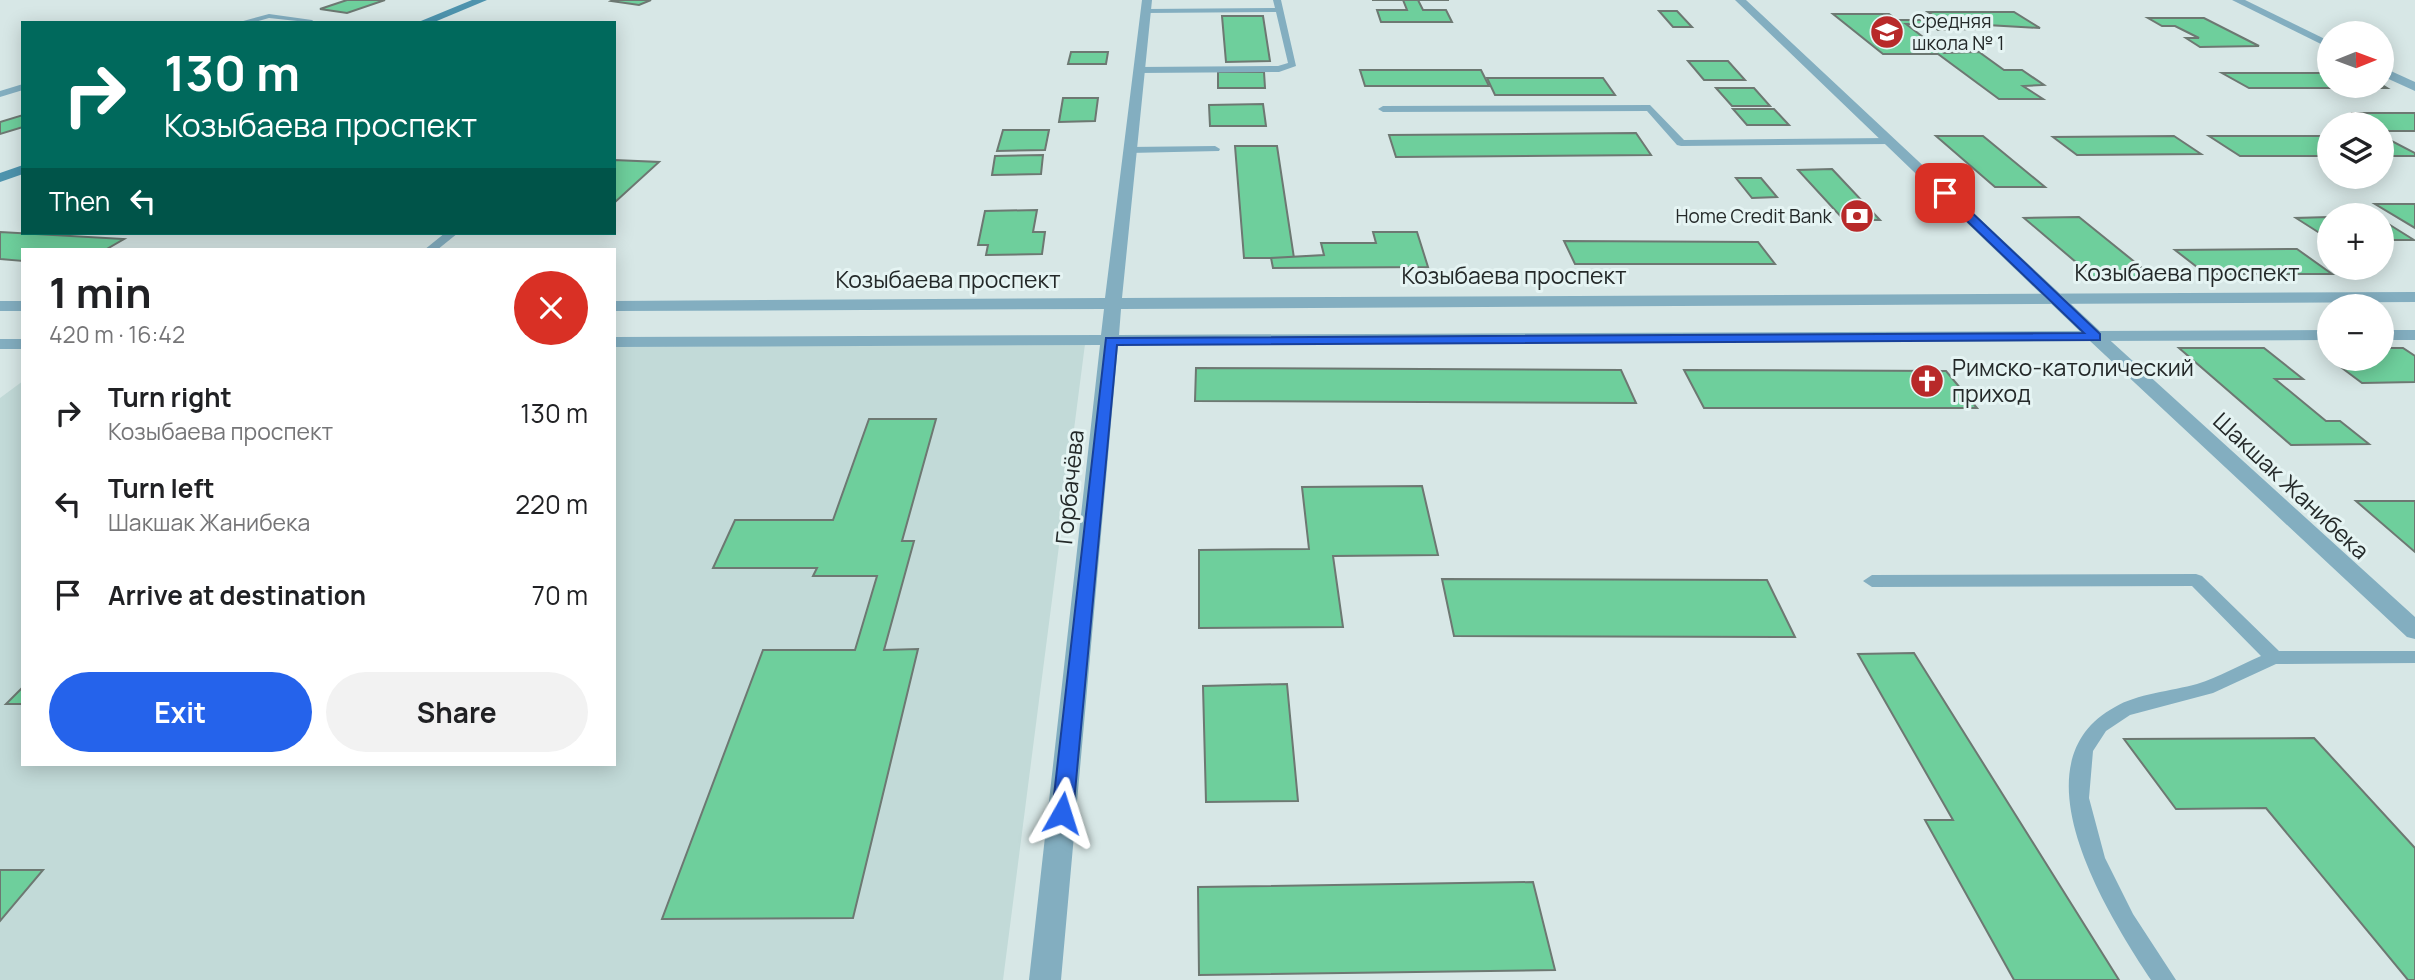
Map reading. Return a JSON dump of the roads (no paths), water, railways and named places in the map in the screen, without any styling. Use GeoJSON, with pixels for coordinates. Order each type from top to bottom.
{"type":"FeatureCollection","features":[{"type":"Feature","properties":{"kind":"main road"},"geometry":{"type":"LineString","coordinates":[[426,21],[482,0]]}},
{"type":"Feature","properties":{"kind":"main road"},"geometry":{"type":"LineString","coordinates":[[0,178],[21,170]]}},
{"type":"Feature","properties":{"kind":"street","name":"Шакшак Жанибека"},"geometry":{"type":"LineString","coordinates":[[1740,0],[2096,337],[2415,631]]}},
{"type":"Feature","properties":{"kind":"street"},"geometry":{"type":"LineString","coordinates":[[2237,0],[2317,39]]}},
{"type":"Feature","properties":{"kind":"street","name":"Горбачёва"},"geometry":{"type":"LineString","coordinates":[[1045,980],[1129,150],[1147,5]]}},
{"type":"Feature","properties":{"kind":"street"},"geometry":{"type":"LineString","coordinates":[[2394,77],[2415,87]]}},
{"type":"Feature","properties":{"kind":"street","name":"Козыбаева проспект"},"geometry":{"type":"LineString","coordinates":[[616,306],[2415,297]]}},
{"type":"Feature","properties":{"kind":"street"},"geometry":{"type":"LineString","coordinates":[[0,306],[21,306]]}},
{"type":"Feature","properties":{"kind":"street"},"geometry":{"type":"LineString","coordinates":[[616,342],[2317,335]]}},
{"type":"Feature","properties":{"kind":"street"},"geometry":{"type":"LineString","coordinates":[[2394,335],[2415,335]]}},
{"type":"Feature","properties":{"kind":"street"},"geometry":{"type":"LineString","coordinates":[[0,344],[21,344]]}},
{"type":"Feature","properties":{"kind":"lane"},"geometry":{"type":"LineString","coordinates":[[1139,70],[1279,69],[1293,64],[1278,5],[1147,5]]}},
{"type":"Feature","properties":{"kind":"lane"},"geometry":{"type":"LineString","coordinates":[[249,21],[270,16],[300,21]]}},
{"type":"Feature","properties":{"kind":"lane"},"geometry":{"type":"LineString","coordinates":[[0,94],[21,88]]}},
{"type":"Feature","properties":{"kind":"lane"},"geometry":{"type":"LineString","coordinates":[[1383,109],[1650,108],[1681,143],[1889,141]]}},
{"type":"Feature","properties":{"kind":"lane"},"geometry":{"type":"LineString","coordinates":[[1129,150],[1216,149]]}},
{"type":"Feature","properties":{"kind":"lane"},"geometry":{"type":"LineString","coordinates":[[433,248],[449,235]]}},
{"type":"Feature","properties":{"kind":"lane"},"geometry":{"type":"LineString","coordinates":[[1872,581],[2196,580],[2274,658]]}},
{"type":"Feature","properties":{"kind":"lane"},"geometry":{"type":"LineString","coordinates":[[2164,980],[2125,921],[2094,858],[2079,798],[2083,750],[2099,726],[2124,710],[2206,688],[2274,658],[2415,657]]}},
{"type":"Feature","properties":{"kind":"place","name":"Средняя школа № 1"},"geometry":{"type":"Point","coordinates":[1887,32]}},
{"type":"Feature","properties":{"kind":"place","name":"Home Credit Bank"},"geometry":{"type":"Point","coordinates":[1857,216]}},
{"type":"Feature","properties":{"kind":"place","name":"Римско-католический приход"},"geometry":{"type":"Point","coordinates":[1927,381]}}]}
